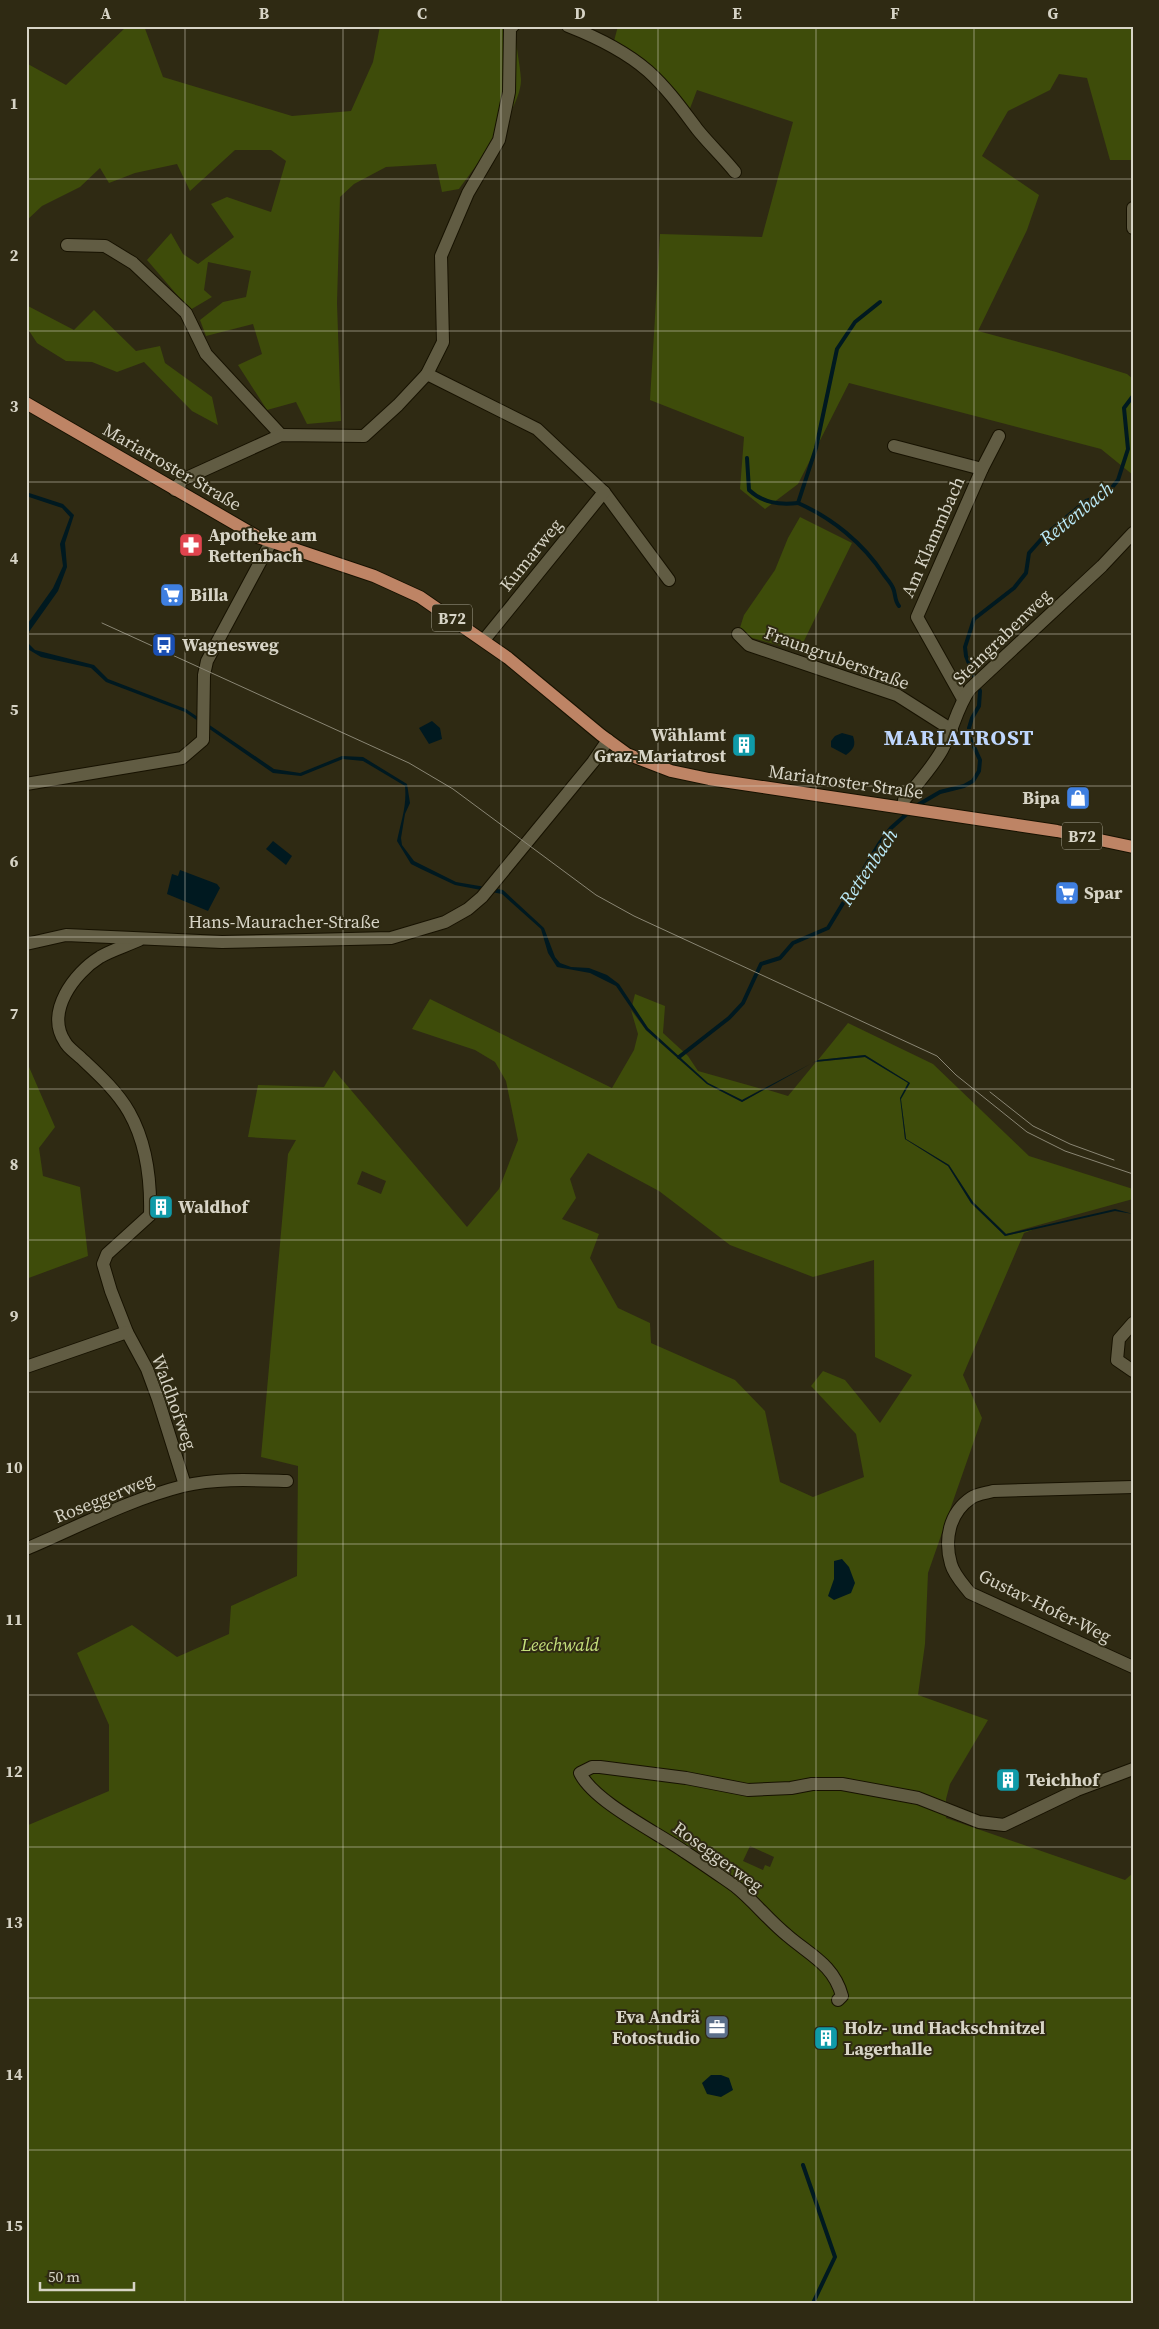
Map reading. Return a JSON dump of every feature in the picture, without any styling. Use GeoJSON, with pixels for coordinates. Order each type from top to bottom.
{"type":"FeatureCollection","features":[{"type":"Feature","properties":{"kind":"main road","name":"Mariatroster Straße"},"geometry":{"type":"LineString","coordinates":[[26,403],[247,531],[271,542],[398,586],[435,606],[484,640],[608,740],[627,754],[646,762],[690,776],[1057,831],[1133,846]]}},
{"type":"Feature","properties":{"kind":"street"},"geometry":{"type":"LineString","coordinates":[[174,490],[182,480],[281,435],[364,436],[398,405],[427,374],[443,342],[440,256],[468,193],[498,140],[509,92],[510,28],[513,26]]}},
{"type":"Feature","properties":{"kind":"street"},"geometry":{"type":"LineString","coordinates":[[568,26],[589,34],[624,53],[648,71],[673,97],[735,172]]}},
{"type":"Feature","properties":{"kind":"street"},"geometry":{"type":"LineString","coordinates":[[1133,208],[1133,228]]}},
{"type":"Feature","properties":{"kind":"street"},"geometry":{"type":"LineString","coordinates":[[67,245],[105,246],[133,263],[186,313],[206,354],[281,435]]}},
{"type":"Feature","properties":{"kind":"street"},"geometry":{"type":"LineString","coordinates":[[427,374],[538,429],[604,492],[669,580]]}},
{"type":"Feature","properties":{"kind":"street","name":"Am Klammbach"},"geometry":{"type":"LineString","coordinates":[[966,694],[917,617],[982,469],[999,436]]}},
{"type":"Feature","properties":{"kind":"street","name":"Am Klammbach"},"geometry":{"type":"LineString","coordinates":[[894,446],[982,469]]}},
{"type":"Feature","properties":{"kind":"street","name":"Kumarweg"},"geometry":{"type":"LineString","coordinates":[[484,640],[604,492]]}},
{"type":"Feature","properties":{"kind":"street","name":"Steingrabenweg"},"geometry":{"type":"LineString","coordinates":[[907,808],[904,800],[933,765],[952,730],[966,694],[1102,566],[1133,533]]}},
{"type":"Feature","properties":{"kind":"street"},"geometry":{"type":"LineString","coordinates":[[26,784],[182,758],[199,746],[203,737],[204,675],[207,661],[271,542]]}},
{"type":"Feature","properties":{"kind":"street","name":"Fraungruberstraße"},"geometry":{"type":"LineString","coordinates":[[738,634],[748,644],[897,695],[952,730]]}},
{"type":"Feature","properties":{"kind":"street","name":"Hans-Mauracher-Straße"},"geometry":{"type":"LineString","coordinates":[[26,944],[66,935],[222,942],[391,938],[445,922],[468,909],[482,897],[593,762],[608,740]]}},
{"type":"Feature","properties":{"kind":"street","name":"Waldhofweg"},"geometry":{"type":"LineString","coordinates":[[143,938],[100,957],[78,976],[62,1000],[57,1022],[65,1042],[111,1086],[129,1111],[142,1142],[151,1196],[150,1214],[107,1254],[103,1264],[127,1332],[158,1398],[185,1485]]}},
{"type":"Feature","properties":{"kind":"street"},"geometry":{"type":"LineString","coordinates":[[1133,1323],[1119,1339],[1117,1360],[1133,1371]]}},
{"type":"Feature","properties":{"kind":"street"},"geometry":{"type":"LineString","coordinates":[[26,1368],[127,1332]]}},
{"type":"Feature","properties":{"kind":"street","name":"Roseggerweg"},"geometry":{"type":"LineString","coordinates":[[26,1549],[134,1500],[185,1485],[248,1480],[287,1481]]}},
{"type":"Feature","properties":{"kind":"street","name":"Gustav-Hofer-Weg"},"geometry":{"type":"LineString","coordinates":[[1133,1487],[993,1491],[972,1497],[956,1512],[947,1534],[951,1565],[957,1577],[970,1593],[1133,1667]]}},
{"type":"Feature","properties":{"kind":"street","name":"Roseggerweg"},"geometry":{"type":"LineString","coordinates":[[838,2000],[842,1996],[839,1985],[827,1966],[814,1954],[788,1936],[738,1888],[606,1800],[582,1778],[580,1773],[592,1767],[600,1767],[695,1780],[748,1790],[790,1788],[812,1784],[842,1784],[918,1798],[979,1822],[1004,1825],[1077,1790],[1133,1770]]}},
{"type":"Feature","properties":{"kind":"green space"},"geometry":{"type":"Polygon","coordinates":[[[127,26],[144,26],[163,77],[292,116],[351,111],[373,62],[380,26],[515,26],[521,80],[519,92],[506,121],[459,189],[442,192],[436,164],[386,167],[354,184],[340,197],[337,303],[341,421],[307,424],[296,402],[267,410],[238,365],[262,354],[253,324],[206,336],[200,320],[223,302],[246,297],[251,271],[208,262],[204,290],[212,297],[190,310],[147,260],[171,233],[183,254],[198,264],[234,237],[211,204],[227,197],[271,212],[286,161],[271,150],[235,150],[190,191],[177,164],[135,173],[109,183],[100,168],[80,187],[42,206],[26,221],[26,63],[66,85],[127,26]]]}},
{"type":"Feature","properties":{"kind":"green space"},"geometry":{"type":"Polygon","coordinates":[[[618,26],[1133,26],[1133,160],[1110,160],[1087,78],[1059,74],[1050,90],[1008,111],[982,156],[1039,195],[1027,230],[978,331],[1056,352],[1127,374],[1133,379],[1133,475],[1101,449],[849,383],[798,484],[765,509],[740,489],[744,437],[650,400],[660,234],[762,237],[793,122],[697,90],[689,111],[614,41],[618,26]]]}},
{"type":"Feature","properties":{"kind":"green space"},"geometry":{"type":"Polygon","coordinates":[[[26,305],[74,330],[94,310],[136,351],[160,346],[165,363],[212,397],[218,425],[192,411],[144,362],[117,372],[92,362],[66,361],[37,343],[26,326],[26,305]]]}},
{"type":"Feature","properties":{"kind":"green space"},"geometry":{"type":"Polygon","coordinates":[[[800,517],[852,543],[799,651],[738,634],[744,615],[775,570],[788,538],[800,517]]]}},
{"type":"Feature","properties":{"kind":"green space"},"geometry":{"type":"Polygon","coordinates":[[[635,994],[665,1006],[663,1033],[688,1056],[698,1071],[762,1089],[742,1100],[708,1083],[648,1028],[632,1006],[635,994]]]}},
{"type":"Feature","properties":{"kind":"green space","name":"Leechwald"},"geometry":{"type":"Polygon","coordinates":[[[430,999],[612,1088],[634,1050],[638,1034],[631,1010],[646,1030],[707,1084],[742,1102],[765,1089],[788,1096],[816,1062],[865,1057],[909,1083],[901,1099],[910,1083],[865,1055],[818,1060],[848,1023],[933,1064],[1029,1156],[1133,1189],[1133,1199],[1006,1234],[973,1202],[949,1165],[906,1139],[901,1100],[905,1139],[948,1166],[971,1203],[1005,1236],[1035,1229],[1024,1233],[963,1375],[982,1418],[928,1573],[925,1644],[918,1695],[988,1720],[950,1784],[946,1799],[946,1818],[1125,1880],[1133,1873],[1133,2303],[26,2303],[26,1826],[109,1791],[109,1725],[77,1653],[132,1625],[177,1657],[229,1634],[231,1606],[297,1576],[298,1466],[261,1457],[288,1154],[296,1140],[248,1137],[258,1085],[324,1087],[334,1070],[467,1227],[499,1189],[518,1140],[506,1081],[495,1062],[475,1050],[412,1029],[430,999]],[[588,1153],[570,1179],[576,1198],[562,1219],[599,1234],[590,1258],[618,1308],[650,1323],[651,1343],[735,1380],[765,1411],[780,1482],[813,1497],[864,1477],[856,1434],[811,1386],[823,1371],[845,1380],[880,1423],[912,1375],[875,1357],[874,1260],[813,1277],[730,1245],[659,1191],[588,1153]],[[362,1171],[357,1184],[381,1194],[386,1181],[362,1171]],[[750,1846],[743,1861],[763,1870],[765,1865],[770,1867],[774,1857],[750,1846]]]}},
{"type":"Feature","properties":{"kind":"green space"},"geometry":{"type":"Polygon","coordinates":[[[26,1060],[55,1127],[39,1148],[43,1176],[80,1187],[88,1256],[26,1279],[26,1060]]]}},
{"type":"Feature","properties":{"kind":"water"},"geometry":{"type":"Polygon","coordinates":[[[26,492],[63,504],[74,515],[65,543],[67,567],[58,591],[26,636],[26,626],[53,588],[63,566],[60,544],[70,517],[62,508],[26,496],[26,492]]]}},
{"type":"Feature","properties":{"kind":"water"},"geometry":{"type":"Polygon","coordinates":[[[26,641],[35,650],[94,665],[108,679],[186,709],[274,769],[300,773],[342,756],[363,757],[407,784],[410,803],[405,814],[401,838],[402,845],[414,861],[456,882],[503,890],[544,928],[555,957],[560,963],[571,967],[589,968],[607,975],[619,984],[648,1028],[708,1083],[742,1100],[810,1064],[742,1102],[707,1084],[646,1030],[616,986],[590,973],[557,967],[548,953],[541,929],[502,894],[455,885],[411,864],[397,841],[404,807],[405,786],[363,761],[343,759],[301,776],[273,773],[185,712],[106,682],[91,668],[41,657],[26,648],[26,641]]]}},
{"type":"Feature","properties":{"kind":"water"},"geometry":{"type":"Polygon","coordinates":[[[432,721],[440,728],[442,739],[429,744],[419,728],[432,721]]]}},
{"type":"Feature","properties":{"kind":"water"},"geometry":{"type":"Polygon","coordinates":[[[842,733],[853,736],[854,739],[854,747],[846,755],[831,747],[831,741],[835,736],[842,733]]]}},
{"type":"Feature","properties":{"kind":"water"},"geometry":{"type":"Polygon","coordinates":[[[273,841],[292,856],[286,865],[266,849],[273,841]]]}},
{"type":"Feature","properties":{"kind":"water"},"geometry":{"type":"Polygon","coordinates":[[[180,870],[217,884],[220,888],[208,911],[167,894],[172,874],[178,876],[180,870]]]}},
{"type":"Feature","properties":{"kind":"water"},"geometry":{"type":"Polygon","coordinates":[[[865,1055],[910,1083],[901,1099],[906,1139],[949,1165],[973,1202],[1006,1234],[1115,1209],[1133,1214],[1115,1211],[1005,1236],[971,1203],[948,1166],[905,1139],[900,1098],[908,1083],[865,1057],[814,1062],[865,1055]]]}},
{"type":"Feature","properties":{"kind":"water"},"geometry":{"type":"Polygon","coordinates":[[[842,1559],[849,1567],[855,1583],[851,1593],[834,1600],[828,1596],[834,1579],[834,1561],[842,1559]]]}},
{"type":"Feature","properties":{"kind":"water"},"geometry":{"type":"Polygon","coordinates":[[[711,2075],[721,2075],[729,2078],[733,2090],[721,2097],[707,2094],[702,2083],[711,2075]]]}},
{"type":"Feature","properties":{"kind":"waterway"},"geometry":{"type":"LineString","coordinates":[[1129,26],[1133,28]]}},
{"type":"Feature","properties":{"kind":"waterway"},"geometry":{"type":"LineString","coordinates":[[880,302],[855,322],[837,349],[816,448],[798,503],[823,516],[857,542],[876,563],[890,583],[899,606]]}},
{"type":"Feature","properties":{"kind":"waterway","name":"Rettenbach"},"geometry":{"type":"LineString","coordinates":[[916,806],[940,792],[964,786],[973,781],[979,771],[980,760],[970,738],[969,728],[979,706],[980,691],[966,656],[965,647],[974,619],[1014,588],[1026,573],[1029,553],[1045,535],[1086,501],[1101,496],[1110,490],[1118,480],[1128,449],[1124,408],[1133,396]]}},
{"type":"Feature","properties":{"kind":"waterway"},"geometry":{"type":"LineString","coordinates":[[747,458],[749,490],[760,498],[772,502],[784,504],[798,503]]}},
{"type":"Feature","properties":{"kind":"waterway","name":"Rettenbach"},"geometry":{"type":"LineString","coordinates":[[679,1057],[729,1018],[743,1003],[761,964],[780,958],[793,943],[828,928],[879,844],[891,828],[909,812]]}},
{"type":"Feature","properties":{"kind":"waterway"},"geometry":{"type":"LineString","coordinates":[[803,2165],[835,2257],[813,2303]]}},
{"type":"Feature","properties":{"kind":"tram line"},"geometry":{"type":"LineString","coordinates":[[102,623],[409,763],[453,789],[596,895],[634,916],[937,1056],[956,1075],[1027,1132],[1065,1151],[1133,1174]]}},
{"type":"Feature","properties":{"kind":"tram line"},"geometry":{"type":"LineString","coordinates":[[990,1092],[1033,1126],[1070,1144],[1114,1160]]}},
{"type":"Feature","properties":{"kind":"place","name":"Apotheke am Rettenbach"},"geometry":{"type":"Point","coordinates":[191,545]}},
{"type":"Feature","properties":{"kind":"place","name":"Billa"},"geometry":{"type":"Point","coordinates":[172,595]}},
{"type":"Feature","properties":{"kind":"place","name":"Wagnesweg"},"geometry":{"type":"Point","coordinates":[164,645]}},
{"type":"Feature","properties":{"kind":"place","name":"Wählamt Graz-Mariatrost"},"geometry":{"type":"Point","coordinates":[744,745]}},
{"type":"Feature","properties":{"kind":"place","name":"Bipa"},"geometry":{"type":"Point","coordinates":[1078,798]}},
{"type":"Feature","properties":{"kind":"place","name":"Spar"},"geometry":{"type":"Point","coordinates":[1067,893]}},
{"type":"Feature","properties":{"kind":"place","name":"Waldhof"},"geometry":{"type":"Point","coordinates":[161,1207]}},
{"type":"Feature","properties":{"kind":"place","name":"Teichhof"},"geometry":{"type":"Point","coordinates":[1008,1780]}},
{"type":"Feature","properties":{"kind":"place","name":"Eva Andrä Fotostudio"},"geometry":{"type":"Point","coordinates":[717,2027]}},
{"type":"Feature","properties":{"kind":"place","name":"Holz- und Hackschnitzel Lagerhalle"},"geometry":{"type":"Point","coordinates":[826,2038]}},
{"type":"Feature","properties":{"kind":"district","name":"MARIATROST"},"geometry":{"type":"Point","coordinates":[959,737]}}]}
